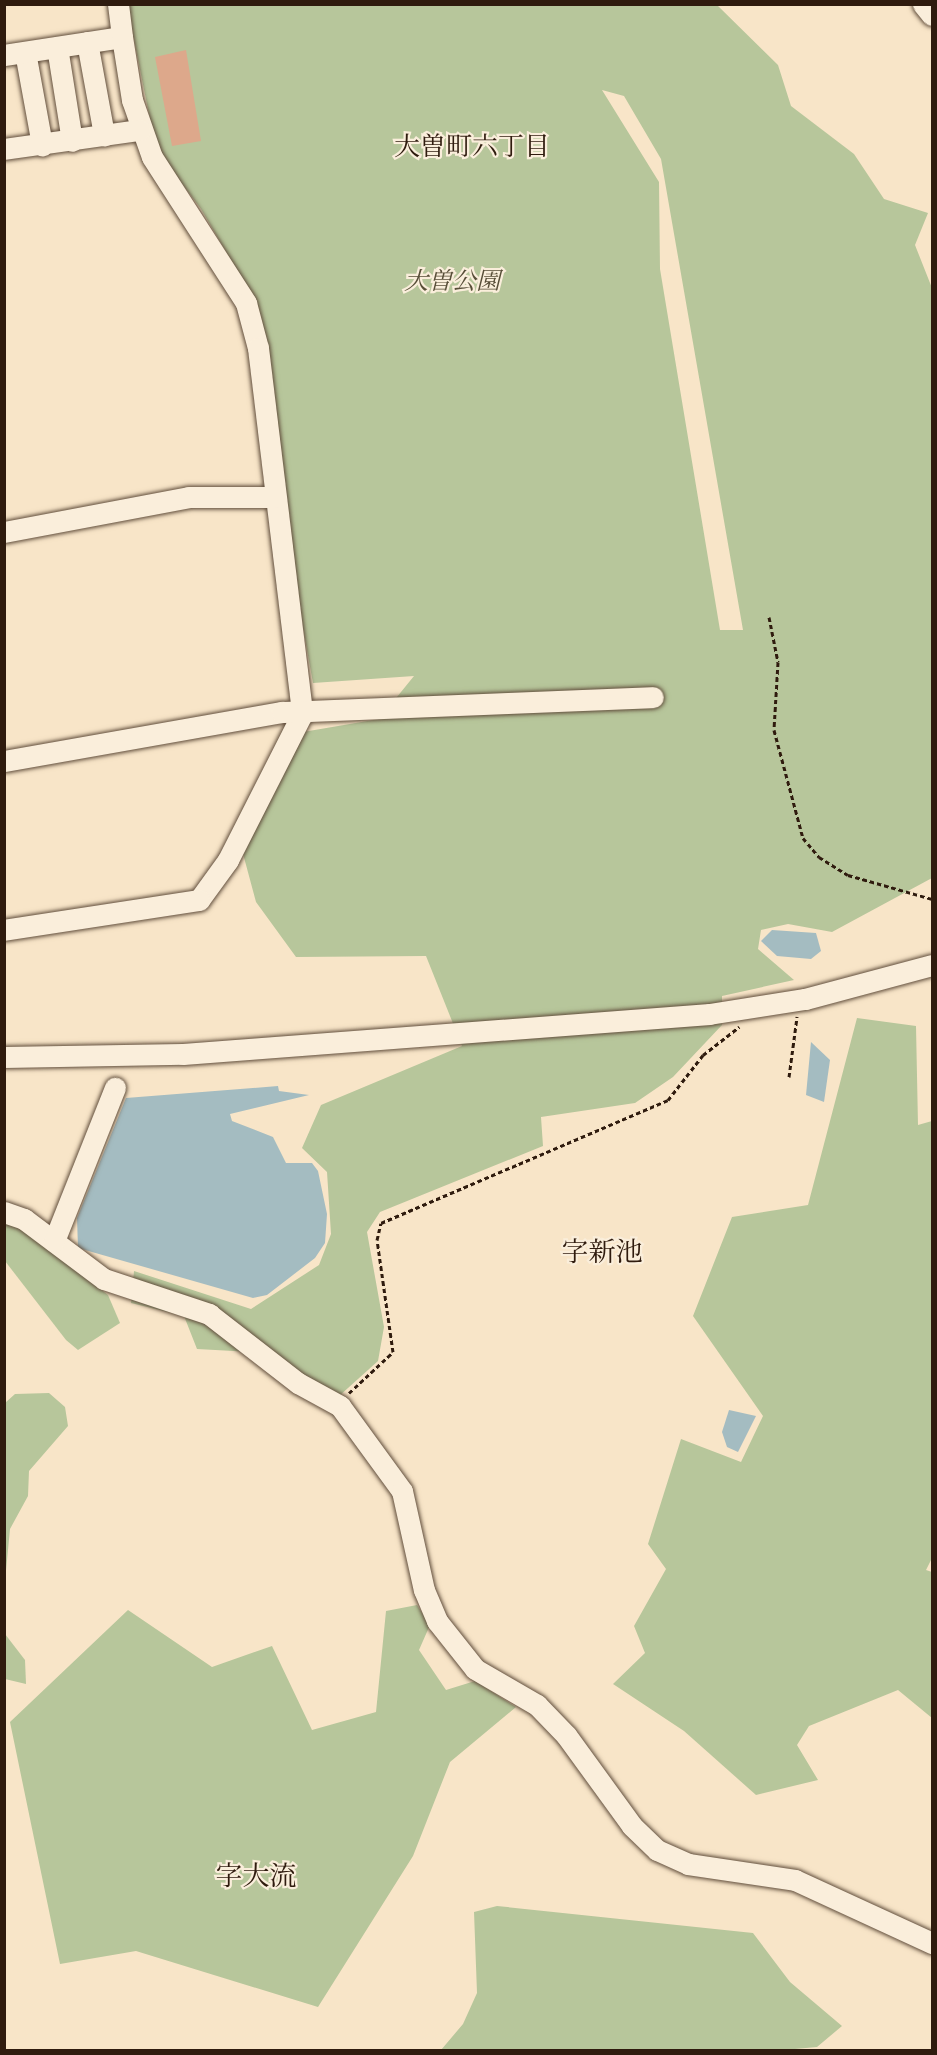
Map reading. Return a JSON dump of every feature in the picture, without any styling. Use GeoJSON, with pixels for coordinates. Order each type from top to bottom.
{"type":"FeatureCollection","features":[{"type":"Feature","properties":{"kind":"street"},"geometry":{"type":"LineString","coordinates":[[4,930],[199,900],[228,860],[302,714],[273,497],[254,323],[140,130],[118,4]]}},
{"type":"Feature","properties":{"kind":"street"},"geometry":{"type":"LineString","coordinates":[[923,4],[933,15]]}},
{"type":"Feature","properties":{"kind":"street"},"geometry":{"type":"LineString","coordinates":[[42,145],[15,54],[122,37]]}},
{"type":"Feature","properties":{"kind":"street"},"geometry":{"type":"LineString","coordinates":[[87,42],[104,135]]}},
{"type":"Feature","properties":{"kind":"street"},"geometry":{"type":"LineString","coordinates":[[57,47],[72,141]]}},
{"type":"Feature","properties":{"kind":"street"},"geometry":{"type":"LineString","coordinates":[[5,144],[42,145],[140,130]]}},
{"type":"Feature","properties":{"kind":"street"},"geometry":{"type":"LineString","coordinates":[[4,532],[189,497],[273,497]]}},
{"type":"Feature","properties":{"kind":"street"},"geometry":{"type":"LineString","coordinates":[[4,761],[282,712],[302,714],[652,697]]}},
{"type":"Feature","properties":{"kind":"street"},"geometry":{"type":"LineString","coordinates":[[4,1057],[183,1054],[709,1014],[805,999],[933,965]]}},
{"type":"Feature","properties":{"kind":"street"},"geometry":{"type":"LineString","coordinates":[[54,1241],[114,1088]]}},
{"type":"Feature","properties":{"kind":"street"},"geometry":{"type":"LineString","coordinates":[[4,1212],[24,1219],[104,1279],[209,1314],[282,1371],[340,1406],[402,1491],[424,1590],[437,1621],[475,1669],[537,1705],[566,1735],[645,1839],[688,1864],[795,1880],[933,1943]]}},
{"type":"Feature","properties":{"kind":"path"},"geometry":{"type":"LineString","coordinates":[[769,617],[778,662],[774,730],[803,838],[819,857],[848,875],[933,898]]}},
{"type":"Feature","properties":{"kind":"path"},"geometry":{"type":"LineString","coordinates":[[788,1016],[797,1014],[798,1036],[789,1077]]}},
{"type":"Feature","properties":{"kind":"path"},"geometry":{"type":"LineString","coordinates":[[340,1406],[393,1352],[377,1239],[381,1223],[668,1100],[703,1055],[751,1023]]}},
{"type":"Feature","properties":{"kind":"green space","name":"大曽公園"},"geometry":{"type":"Polygon","coordinates":[[[127,5],[717,5],[778,65],[791,106],[854,154],[884,199],[928,213],[915,245],[932,288],[932,878],[832,932],[788,924],[761,930],[758,949],[794,980],[722,996],[722,1025],[673,1077],[635,1103],[541,1117],[543,1146],[380,1212],[367,1232],[384,1327],[378,1361],[338,1397],[270,1353],[197,1349],[184,1316],[131,1303],[134,1271],[251,1309],[319,1265],[331,1234],[327,1172],[302,1148],[321,1105],[462,1046],[426,956],[296,957],[256,902],[242,850],[303,732],[379,719],[414,676],[313,683],[239,274],[201,209],[156,149],[127,5]],[[602,90],[659,182],[660,269],[720,630],[743,630],[661,159],[624,96],[602,90]]]}},
{"type":"Feature","properties":{"kind":"green space"},"geometry":{"type":"Polygon","coordinates":[[[857,1018],[916,1026],[918,1125],[932,1121],[932,1558],[926,1570],[932,1572],[932,1718],[898,1690],[809,1726],[797,1745],[818,1780],[756,1795],[684,1731],[613,1684],[645,1653],[634,1626],[666,1569],[648,1544],[681,1439],[741,1462],[763,1416],[693,1316],[732,1217],[808,1205],[857,1018]]]}},
{"type":"Feature","properties":{"kind":"green space"},"geometry":{"type":"Polygon","coordinates":[[[4,1223],[23,1229],[108,1295],[120,1323],[78,1350],[66,1340],[5,1261],[4,1223]]]}},
{"type":"Feature","properties":{"kind":"green space"},"geometry":{"type":"Polygon","coordinates":[[[49,1393],[65,1407],[68,1426],[29,1471],[28,1496],[10,1529],[5,1581],[5,1403],[15,1394],[49,1393]]]}},
{"type":"Feature","properties":{"kind":"green space"},"geometry":{"type":"Polygon","coordinates":[[[417,1605],[430,1625],[419,1650],[446,1690],[475,1681],[516,1707],[450,1762],[413,1856],[318,2007],[136,1951],[60,1964],[10,1722],[128,1610],[212,1667],[272,1646],[312,1730],[376,1712],[386,1611],[417,1605]]]}},
{"type":"Feature","properties":{"kind":"green space"},"geometry":{"type":"Polygon","coordinates":[[[5,1634],[25,1660],[26,1684],[5,1679],[5,1634]]]}},
{"type":"Feature","properties":{"kind":"green space"},"geometry":{"type":"Polygon","coordinates":[[[497,1906],[753,1933],[790,1982],[842,2026],[817,2047],[784,2050],[441,2050],[463,2024],[477,1993],[474,1912],[497,1906]]]}},
{"type":"Feature","properties":{"kind":"water"},"geometry":{"type":"Polygon","coordinates":[[[772,930],[816,933],[821,951],[811,959],[777,956],[761,941],[772,930]]]}},
{"type":"Feature","properties":{"kind":"water"},"geometry":{"type":"Polygon","coordinates":[[[811,1042],[830,1060],[824,1102],[806,1095],[811,1042]]]}},
{"type":"Feature","properties":{"kind":"water"},"geometry":{"type":"Polygon","coordinates":[[[278,1086],[279,1091],[309,1095],[230,1114],[232,1121],[273,1137],[286,1163],[312,1163],[318,1171],[327,1214],[325,1243],[315,1258],[267,1295],[253,1298],[78,1248],[77,1218],[126,1098],[278,1086]]]}},
{"type":"Feature","properties":{"kind":"water"},"geometry":{"type":"Polygon","coordinates":[[[729,1410],[756,1416],[738,1452],[727,1447],[722,1432],[729,1410]]]}},
{"type":"Feature","properties":{"kind":"building"},"geometry":{"type":"Polygon","coordinates":[[[186,50],[201,141],[172,146],[155,57],[186,50]]]}},
{"type":"Feature","properties":{"kind":"district","name":"大曽町六丁目"},"geometry":{"type":"Point","coordinates":[472,149]}},
{"type":"Feature","properties":{"kind":"district","name":"字新池"},"geometry":{"type":"Point","coordinates":[602,1255]}},
{"type":"Feature","properties":{"kind":"district","name":"字大流"},"geometry":{"type":"Point","coordinates":[256,1879]}}]}
